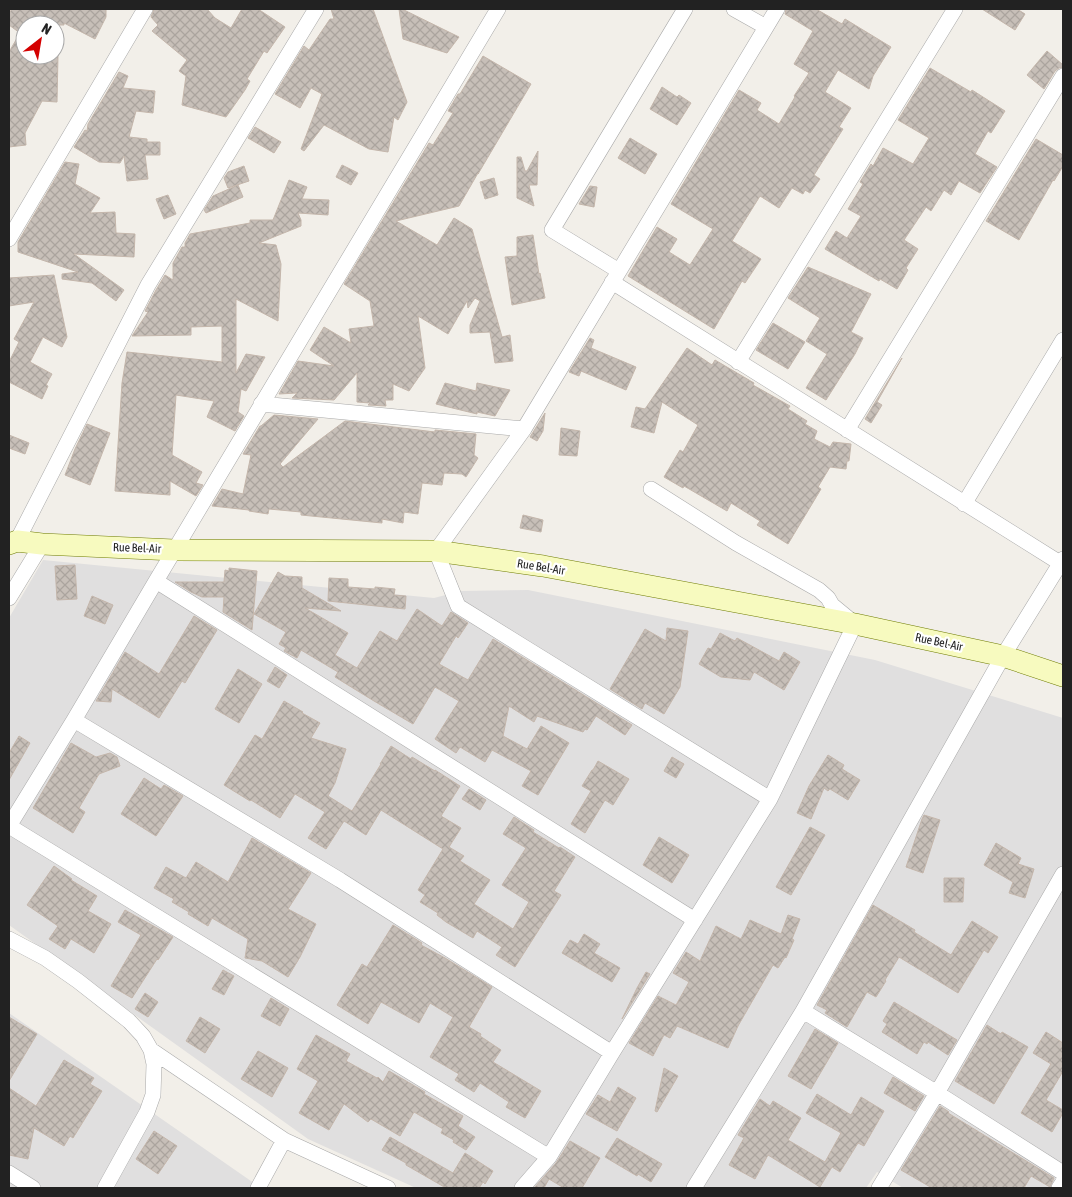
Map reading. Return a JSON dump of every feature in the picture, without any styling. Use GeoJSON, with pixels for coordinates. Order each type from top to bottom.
{"type":"FeatureCollection","features":[{"type":"Feature","properties":{"kind":"main road","name":"Rue Bel-Air"},"geometry":{"type":"LineString","coordinates":[[13,543],[174,550],[436,551],[543,566],[855,624],[1003,656],[1063,676]]}},
{"type":"Feature","properties":{"kind":"street"},"geometry":{"type":"LineString","coordinates":[[9,239],[144,9]]}},
{"type":"Feature","properties":{"kind":"street"},"geometry":{"type":"LineString","coordinates":[[13,543],[148,285],[316,9]]}},
{"type":"Feature","properties":{"kind":"street"},"geometry":{"type":"LineString","coordinates":[[498,9],[9,826],[549,1158]]}},
{"type":"Feature","properties":{"kind":"street"},"geometry":{"type":"LineString","coordinates":[[685,9],[552,230],[738,362],[964,504],[1062,561],[1003,656],[803,1011],[694,1188]]}},
{"type":"Feature","properties":{"kind":"street"},"geometry":{"type":"LineString","coordinates":[[734,9],[766,27]]}},
{"type":"Feature","properties":{"kind":"street"},"geometry":{"type":"LineString","coordinates":[[770,799],[458,606],[436,551],[524,429],[777,9]]}},
{"type":"Feature","properties":{"kind":"street"},"geometry":{"type":"LineString","coordinates":[[738,362],[955,9]]}},
{"type":"Feature","properties":{"kind":"street"},"geometry":{"type":"LineString","coordinates":[[847,430],[1063,76]]}},
{"type":"Feature","properties":{"kind":"street"},"geometry":{"type":"LineString","coordinates":[[964,504],[1063,340]]}},
{"type":"Feature","properties":{"kind":"street"},"geometry":{"type":"LineString","coordinates":[[261,404],[524,429]]}},
{"type":"Feature","properties":{"kind":"street"},"geometry":{"type":"LineString","coordinates":[[522,1188],[549,1158],[770,799],[855,624],[832,605],[828,598],[819,590],[736,543],[652,489]]}},
{"type":"Feature","properties":{"kind":"street"},"geometry":{"type":"LineString","coordinates":[[9,598],[42,544]]}},
{"type":"Feature","properties":{"kind":"street"},"geometry":{"type":"LineString","coordinates":[[156,580],[695,920]]}},
{"type":"Feature","properties":{"kind":"street"},"geometry":{"type":"LineString","coordinates":[[74,720],[340,880],[612,1053]]}},
{"type":"Feature","properties":{"kind":"street"},"geometry":{"type":"LineString","coordinates":[[879,1188],[938,1093],[1063,874]]}},
{"type":"Feature","properties":{"kind":"street"},"geometry":{"type":"LineString","coordinates":[[9,939],[44,958],[78,981],[129,1021],[143,1036],[151,1050],[154,1064],[153,1095],[147,1112],[104,1188]]}},
{"type":"Feature","properties":{"kind":"street"},"geometry":{"type":"LineString","coordinates":[[803,1011],[938,1093],[1063,1173]]}},
{"type":"Feature","properties":{"kind":"street"},"geometry":{"type":"LineString","coordinates":[[151,1050],[284,1140],[388,1188]]}},
{"type":"Feature","properties":{"kind":"street"},"geometry":{"type":"LineString","coordinates":[[258,1188],[284,1140]]}},
{"type":"Feature","properties":{"kind":"street"},"geometry":{"type":"LineString","coordinates":[[9,1173],[33,1188]]}},
{"type":"Feature","properties":{"kind":"street"},"geometry":{"type":"LineString","coordinates":[[1060,1188],[1063,1182]]}},
{"type":"Feature","properties":{"kind":"shaded area"},"geometry":{"type":"Polygon","coordinates":[[[43,560],[434,598],[461,591],[528,590],[875,660],[1063,718],[1063,1188],[903,1188],[877,1172],[866,1188],[416,1188],[308,1139],[9,925],[9,618],[43,560]]]}},
{"type":"Feature","properties":{"kind":"shaded area"},"geometry":{"type":"Polygon","coordinates":[[[9,1013],[261,1188],[9,1188],[9,1013]]]}},
{"type":"Feature","properties":{"kind":"building"},"geometry":{"type":"Polygon","coordinates":[[[12,9],[106,9],[106,17],[95,39],[65,24],[65,15],[15,15],[15,29],[9,25],[9,13],[12,9]]]}},
{"type":"Feature","properties":{"kind":"building"},"geometry":{"type":"Polygon","coordinates":[[[154,9],[207,9],[215,18],[231,28],[242,9],[258,9],[285,27],[267,53],[264,51],[247,79],[250,81],[245,90],[226,117],[182,105],[186,76],[179,71],[187,60],[152,31],[158,25],[151,17],[154,9]]]}},
{"type":"Feature","properties":{"kind":"building"},"geometry":{"type":"Polygon","coordinates":[[[331,9],[373,9],[407,102],[398,120],[394,117],[388,152],[369,149],[324,125],[304,151],[301,149],[322,94],[311,88],[300,108],[275,94],[304,46],[309,50],[330,19],[334,19],[331,9]]]}},
{"type":"Feature","properties":{"kind":"building"},"geometry":{"type":"Polygon","coordinates":[[[399,9],[459,37],[447,53],[403,39],[399,9]]]}},
{"type":"Feature","properties":{"kind":"building"},"geometry":{"type":"Polygon","coordinates":[[[786,9],[816,9],[842,24],[845,19],[891,47],[873,76],[869,89],[838,70],[825,92],[851,108],[839,127],[843,129],[814,175],[820,179],[810,193],[805,190],[803,194],[792,188],[779,208],[760,196],[732,241],[761,259],[745,283],[742,281],[714,329],[628,276],[657,227],[677,239],[669,252],[690,265],[713,229],[671,204],[739,90],[761,103],[757,110],[779,124],[795,97],[809,73],[794,64],[813,31],[785,14],[786,9]]]}},
{"type":"Feature","properties":{"kind":"building"},"geometry":{"type":"Polygon","coordinates":[[[982,9],[1017,9],[1025,14],[1015,30],[982,9]]]}},
{"type":"Feature","properties":{"kind":"building"},"geometry":{"type":"Polygon","coordinates":[[[15,42],[15,65],[58,65],[57,102],[42,101],[25,133],[26,145],[9,147],[9,52],[15,42]]]}},
{"type":"Feature","properties":{"kind":"building"},"geometry":{"type":"Polygon","coordinates":[[[1047,51],[1063,67],[1055,71],[1044,89],[1027,75],[1047,51]]]}},
{"type":"Feature","properties":{"kind":"building"},"geometry":{"type":"Polygon","coordinates":[[[483,56],[531,84],[459,206],[396,221],[437,245],[454,218],[472,229],[502,337],[510,335],[513,361],[495,363],[490,332],[470,333],[470,325],[480,301],[475,298],[468,308],[467,301],[448,334],[418,316],[425,368],[409,391],[393,384],[393,400],[385,400],[386,406],[357,402],[357,373],[334,400],[292,398],[297,393],[279,394],[298,361],[334,366],[310,350],[324,327],[351,343],[349,329],[374,326],[370,301],[344,284],[429,143],[433,145],[453,113],[448,111],[483,56]]]}},
{"type":"Feature","properties":{"kind":"building"},"geometry":{"type":"Polygon","coordinates":[[[930,68],[971,92],[972,90],[1005,111],[991,133],[988,131],[975,154],[997,167],[980,193],[959,181],[951,195],[944,190],[931,211],[926,207],[904,240],[918,249],[906,268],[908,270],[897,289],[880,279],[879,281],[825,249],[836,231],[847,238],[861,216],[848,209],[863,184],[860,182],[871,164],[873,166],[883,148],[913,164],[929,138],[898,120],[930,68]]]}},
{"type":"Feature","properties":{"kind":"building"},"geometry":{"type":"Polygon","coordinates":[[[119,72],[128,76],[123,88],[155,91],[153,113],[136,111],[129,137],[147,139],[147,142],[160,142],[160,155],[145,155],[148,179],[127,181],[124,156],[120,163],[99,162],[74,147],[85,130],[87,131],[88,124],[119,72]]]}},
{"type":"Feature","properties":{"kind":"building"},"geometry":{"type":"Polygon","coordinates":[[[662,87],[677,97],[679,95],[691,103],[677,125],[650,109],[662,87]]]}},
{"type":"Feature","properties":{"kind":"building"},"geometry":{"type":"Polygon","coordinates":[[[255,127],[281,142],[274,153],[248,138],[255,127]]]}},
{"type":"Feature","properties":{"kind":"building"},"geometry":{"type":"Polygon","coordinates":[[[630,138],[657,154],[645,174],[618,158],[630,138]]]}},
{"type":"Feature","properties":{"kind":"building"},"geometry":{"type":"Polygon","coordinates":[[[1036,139],[1063,155],[1063,166],[1019,240],[986,221],[1036,139]]]}},
{"type":"Feature","properties":{"kind":"building"},"geometry":{"type":"Polygon","coordinates":[[[538,151],[537,185],[529,185],[534,206],[517,198],[517,157],[521,157],[525,171],[527,171],[538,151]]]}},
{"type":"Feature","properties":{"kind":"building"},"geometry":{"type":"Polygon","coordinates":[[[65,162],[79,164],[75,184],[100,198],[90,213],[115,212],[116,233],[135,234],[134,257],[74,254],[124,290],[116,301],[92,283],[62,279],[62,274],[78,272],[18,252],[18,242],[65,162]]]}},
{"type":"Feature","properties":{"kind":"building"},"geometry":{"type":"Polygon","coordinates":[[[342,165],[358,173],[351,185],[336,177],[342,165]]]}},
{"type":"Feature","properties":{"kind":"building"},"geometry":{"type":"Polygon","coordinates":[[[244,166],[249,181],[228,188],[224,178],[228,172],[244,166]]]}},
{"type":"Feature","properties":{"kind":"building"},"geometry":{"type":"Polygon","coordinates":[[[494,178],[498,195],[485,199],[480,182],[494,178]]]}},
{"type":"Feature","properties":{"kind":"building"},"geometry":{"type":"Polygon","coordinates":[[[289,180],[307,187],[302,199],[329,200],[328,215],[298,213],[301,226],[259,243],[276,245],[281,264],[278,321],[236,299],[236,373],[246,354],[265,357],[246,391],[241,389],[238,412],[244,416],[235,431],[207,417],[214,401],[176,395],[172,455],[202,472],[196,483],[203,485],[196,496],[170,481],[170,495],[115,491],[122,383],[127,352],[222,362],[222,326],[191,327],[191,335],[132,336],[148,312],[145,311],[156,290],[165,275],[173,280],[173,263],[182,247],[185,247],[190,234],[250,223],[250,220],[273,220],[289,180]]]}},
{"type":"Feature","properties":{"kind":"building"},"geometry":{"type":"Polygon","coordinates":[[[238,185],[243,197],[206,213],[204,210],[213,196],[238,185]]]}},
{"type":"Feature","properties":{"kind":"building"},"geometry":{"type":"Polygon","coordinates":[[[590,186],[597,187],[594,207],[579,204],[590,186]]]}},
{"type":"Feature","properties":{"kind":"building"},"geometry":{"type":"Polygon","coordinates":[[[168,195],[176,214],[164,219],[156,199],[168,195]]]}},
{"type":"Feature","properties":{"kind":"building"},"geometry":{"type":"Polygon","coordinates":[[[533,235],[545,298],[512,305],[505,257],[517,256],[517,237],[533,235]]]}},
{"type":"Feature","properties":{"kind":"building"},"geometry":{"type":"Polygon","coordinates":[[[808,267],[871,294],[851,332],[863,338],[826,400],[806,388],[827,354],[806,341],[820,318],[788,298],[808,267]]]}},
{"type":"Feature","properties":{"kind":"building"},"geometry":{"type":"Polygon","coordinates":[[[54,275],[67,337],[62,347],[43,337],[30,362],[52,374],[42,399],[9,382],[9,362],[19,342],[14,339],[34,302],[9,306],[9,278],[54,275]]]}},
{"type":"Feature","properties":{"kind":"building"},"geometry":{"type":"Polygon","coordinates":[[[773,323],[805,342],[788,369],[756,350],[773,323]]]}},
{"type":"Feature","properties":{"kind":"building"},"geometry":{"type":"Polygon","coordinates":[[[590,338],[594,340],[591,348],[636,367],[626,390],[581,371],[579,376],[569,372],[590,338]]]}},
{"type":"Feature","properties":{"kind":"building"},"geometry":{"type":"Polygon","coordinates":[[[687,348],[712,365],[715,360],[790,406],[788,409],[807,421],[805,424],[817,431],[814,439],[830,447],[833,442],[851,444],[846,469],[830,467],[818,487],[821,489],[788,544],[757,525],[760,521],[731,503],[727,511],[684,486],[683,488],[664,477],[680,450],[683,452],[698,425],[662,402],[654,433],[631,427],[636,407],[645,409],[687,348]]]}},
{"type":"Feature","properties":{"kind":"building"},"geometry":{"type":"Polygon","coordinates":[[[902,358],[877,402],[882,405],[871,423],[865,419],[902,358]]]}},
{"type":"Feature","properties":{"kind":"building"},"geometry":{"type":"Polygon","coordinates":[[[445,383],[476,391],[477,383],[510,390],[495,416],[477,412],[477,414],[436,404],[445,383]]]}},
{"type":"Feature","properties":{"kind":"building"},"geometry":{"type":"Polygon","coordinates":[[[545,413],[543,431],[537,441],[530,437],[545,413]]]}},
{"type":"Feature","properties":{"kind":"building"},"geometry":{"type":"Polygon","coordinates":[[[274,415],[318,419],[280,464],[283,467],[345,421],[435,432],[435,430],[476,434],[474,455],[478,458],[466,477],[462,474],[444,473],[442,485],[422,483],[418,514],[404,512],[403,523],[382,519],[382,523],[301,515],[301,512],[269,509],[268,514],[212,506],[222,489],[243,494],[251,455],[243,454],[260,426],[274,415]]]}},
{"type":"Feature","properties":{"kind":"building"},"geometry":{"type":"Polygon","coordinates":[[[87,424],[110,433],[90,485],[65,475],[87,424]]]}},
{"type":"Feature","properties":{"kind":"building"},"geometry":{"type":"Polygon","coordinates":[[[561,428],[580,431],[577,456],[559,455],[561,428]]]}},
{"type":"Feature","properties":{"kind":"building"},"geometry":{"type":"Polygon","coordinates":[[[9,435],[29,443],[25,454],[9,448],[9,435]]]}},
{"type":"Feature","properties":{"kind":"building"},"geometry":{"type":"Polygon","coordinates":[[[523,515],[543,520],[541,532],[520,528],[523,515]]]}},
{"type":"Feature","properties":{"kind":"building"},"geometry":{"type":"Polygon","coordinates":[[[75,565],[77,599],[57,600],[55,566],[75,565]]]}},
{"type":"Feature","properties":{"kind":"building"},"geometry":{"type":"Polygon","coordinates":[[[229,568],[257,571],[252,630],[223,612],[224,597],[202,597],[175,582],[224,582],[225,570],[229,571],[229,568]]]}},
{"type":"Feature","properties":{"kind":"building"},"geometry":{"type":"Polygon","coordinates":[[[278,572],[285,576],[302,577],[302,588],[341,611],[305,608],[348,633],[335,655],[357,668],[380,631],[397,641],[417,609],[442,626],[451,612],[468,623],[458,638],[456,636],[439,664],[468,680],[493,639],[632,725],[625,735],[596,716],[587,730],[585,729],[583,732],[537,716],[534,722],[509,706],[503,736],[527,749],[541,726],[569,743],[538,795],[522,786],[531,771],[492,750],[485,762],[460,747],[456,753],[435,739],[459,701],[435,687],[413,724],[335,677],[338,672],[301,650],[297,658],[284,651],[286,648],[279,644],[286,632],[254,614],[278,572]]]}},
{"type":"Feature","properties":{"kind":"building"},"geometry":{"type":"Polygon","coordinates":[[[329,578],[348,579],[348,587],[395,589],[394,595],[406,596],[405,609],[328,601],[329,578]]]}},
{"type":"Feature","properties":{"kind":"building"},"geometry":{"type":"Polygon","coordinates":[[[92,596],[113,605],[105,624],[84,616],[92,596]]]}},
{"type":"Feature","properties":{"kind":"building"},"geometry":{"type":"Polygon","coordinates":[[[194,616],[217,630],[185,683],[182,681],[159,718],[112,689],[111,702],[96,701],[125,652],[159,674],[194,616]]]}},
{"type":"Feature","properties":{"kind":"building"},"geometry":{"type":"Polygon","coordinates":[[[667,628],[688,631],[680,687],[664,714],[645,703],[642,709],[610,689],[645,629],[666,641],[667,628]]]}},
{"type":"Feature","properties":{"kind":"building"},"geometry":{"type":"Polygon","coordinates":[[[720,633],[735,641],[737,638],[779,661],[784,652],[800,662],[784,690],[754,672],[750,680],[721,677],[699,664],[708,648],[711,649],[720,633]]]}},
{"type":"Feature","properties":{"kind":"building"},"geometry":{"type":"Polygon","coordinates":[[[275,667],[287,675],[279,688],[267,681],[275,667]]]}},
{"type":"Feature","properties":{"kind":"building"},"geometry":{"type":"Polygon","coordinates":[[[238,669],[262,684],[239,723],[215,709],[238,669]]]}},
{"type":"Feature","properties":{"kind":"building"},"geometry":{"type":"Polygon","coordinates":[[[284,701],[320,723],[311,738],[346,749],[335,783],[328,796],[352,811],[391,746],[460,786],[441,816],[461,828],[449,847],[464,856],[460,861],[490,880],[474,904],[513,929],[529,902],[502,885],[526,848],[503,834],[514,817],[534,830],[533,832],[575,857],[554,891],[561,895],[515,967],[496,955],[502,947],[477,931],[473,938],[446,922],[437,915],[438,913],[420,902],[425,895],[418,890],[443,849],[381,810],[366,835],[344,821],[326,849],[308,838],[325,812],[295,794],[280,818],[224,785],[255,735],[262,739],[284,701]]]}},
{"type":"Feature","properties":{"kind":"building"},"geometry":{"type":"Polygon","coordinates":[[[19,736],[30,743],[9,780],[9,753],[19,736]]]}},
{"type":"Feature","properties":{"kind":"building"},"geometry":{"type":"Polygon","coordinates":[[[71,743],[96,757],[110,753],[117,757],[120,766],[99,774],[79,808],[85,812],[73,833],[33,808],[71,743]]]}},
{"type":"Feature","properties":{"kind":"building"},"geometry":{"type":"Polygon","coordinates":[[[828,755],[844,765],[842,769],[860,780],[848,800],[830,789],[828,791],[824,788],[811,819],[797,813],[809,786],[828,755]]]}},
{"type":"Feature","properties":{"kind":"building"},"geometry":{"type":"Polygon","coordinates":[[[672,757],[684,764],[676,778],[664,771],[672,757]]]}},
{"type":"Feature","properties":{"kind":"building"},"geometry":{"type":"Polygon","coordinates":[[[598,761],[629,779],[613,805],[605,800],[585,833],[571,824],[591,791],[582,786],[598,761]]]}},
{"type":"Feature","properties":{"kind":"building"},"geometry":{"type":"Polygon","coordinates":[[[144,778],[161,789],[164,785],[183,796],[156,836],[121,814],[144,778]]]}},
{"type":"Feature","properties":{"kind":"building"},"geometry":{"type":"Polygon","coordinates":[[[469,789],[486,800],[480,810],[462,799],[469,789]]]}},
{"type":"Feature","properties":{"kind":"building"},"geometry":{"type":"Polygon","coordinates":[[[924,815],[940,820],[923,873],[906,867],[924,815]]]}},
{"type":"Feature","properties":{"kind":"building"},"geometry":{"type":"Polygon","coordinates":[[[810,827],[825,835],[791,895],[776,887],[810,827]]]}},
{"type":"Feature","properties":{"kind":"building"},"geometry":{"type":"Polygon","coordinates":[[[659,837],[689,855],[672,883],[643,865],[659,837]]]}},
{"type":"Feature","properties":{"kind":"building"},"geometry":{"type":"Polygon","coordinates":[[[252,838],[311,873],[288,909],[316,924],[288,977],[262,961],[245,958],[248,939],[212,918],[208,926],[172,902],[174,899],[154,888],[166,867],[186,878],[196,862],[228,882],[252,838]]]}},
{"type":"Feature","properties":{"kind":"building"},"geometry":{"type":"Polygon","coordinates":[[[996,843],[1021,858],[1018,864],[1034,869],[1025,898],[1009,893],[1013,882],[984,865],[996,843]]]}},
{"type":"Feature","properties":{"kind":"building"},"geometry":{"type":"Polygon","coordinates":[[[54,866],[71,880],[97,896],[88,911],[111,924],[94,953],[71,939],[65,949],[49,939],[58,926],[27,905],[54,866]]]}},
{"type":"Feature","properties":{"kind":"building"},"geometry":{"type":"Polygon","coordinates":[[[944,878],[964,878],[963,902],[944,902],[944,878]]]}},
{"type":"Feature","properties":{"kind":"building"},"geometry":{"type":"Polygon","coordinates":[[[873,905],[915,930],[914,932],[951,955],[972,921],[998,937],[988,953],[984,950],[958,993],[899,957],[876,997],[867,992],[847,1027],[825,1013],[827,1010],[817,1005],[873,905]]]}},
{"type":"Feature","properties":{"kind":"building"},"geometry":{"type":"Polygon","coordinates":[[[125,910],[173,937],[132,998],[111,986],[141,935],[118,922],[125,910]]]}},
{"type":"Feature","properties":{"kind":"building"},"geometry":{"type":"Polygon","coordinates":[[[788,915],[800,919],[786,958],[778,968],[773,965],[738,1026],[728,1048],[677,1026],[670,1038],[664,1035],[653,1056],[629,1043],[658,996],[676,1005],[689,982],[673,973],[686,952],[700,961],[716,926],[741,939],[750,920],[781,934],[788,915]]]}},
{"type":"Feature","properties":{"kind":"building"},"geometry":{"type":"Polygon","coordinates":[[[393,925],[422,943],[421,945],[492,987],[469,1027],[501,1050],[493,1062],[541,1091],[525,1118],[506,1107],[509,1102],[480,1083],[474,1092],[455,1080],[459,1074],[430,1057],[453,1017],[430,1003],[419,1023],[381,1002],[368,1024],[337,1005],[362,964],[367,967],[393,925]]]}},
{"type":"Feature","properties":{"kind":"building"},"geometry":{"type":"Polygon","coordinates":[[[584,934],[600,944],[594,953],[620,968],[612,982],[562,953],[570,940],[578,944],[584,934]]]}},
{"type":"Feature","properties":{"kind":"building"},"geometry":{"type":"Polygon","coordinates":[[[223,970],[234,976],[224,995],[212,989],[223,970]]]}},
{"type":"Feature","properties":{"kind":"building"},"geometry":{"type":"Polygon","coordinates":[[[646,972],[650,974],[622,1019],[637,988],[646,972]]]}},
{"type":"Feature","properties":{"kind":"building"},"geometry":{"type":"Polygon","coordinates":[[[145,993],[158,1002],[148,1017],[135,1009],[145,993]]]}},
{"type":"Feature","properties":{"kind":"building"},"geometry":{"type":"Polygon","coordinates":[[[271,998],[289,1009],[280,1026],[261,1016],[271,998]]]}},
{"type":"Feature","properties":{"kind":"building"},"geometry":{"type":"Polygon","coordinates":[[[894,1002],[957,1040],[948,1055],[928,1042],[927,1044],[924,1042],[917,1054],[882,1032],[887,1024],[883,1021],[894,1002]]]}},
{"type":"Feature","properties":{"kind":"building"},"geometry":{"type":"Polygon","coordinates":[[[9,1017],[37,1034],[9,1081],[9,1017]]]}},
{"type":"Feature","properties":{"kind":"building"},"geometry":{"type":"Polygon","coordinates":[[[200,1017],[220,1029],[205,1053],[186,1041],[200,1017]]]}},
{"type":"Feature","properties":{"kind":"building"},"geometry":{"type":"Polygon","coordinates":[[[987,1025],[1028,1047],[994,1104],[955,1081],[987,1025]]]}},
{"type":"Feature","properties":{"kind":"building"},"geometry":{"type":"Polygon","coordinates":[[[815,1029],[838,1043],[811,1089],[788,1076],[815,1029]]]}},
{"type":"Feature","properties":{"kind":"building"},"geometry":{"type":"Polygon","coordinates":[[[1046,1032],[1063,1043],[1063,1071],[1046,1100],[1063,1110],[1052,1132],[1021,1113],[1051,1064],[1033,1053],[1046,1032]]]}},
{"type":"Feature","properties":{"kind":"building"},"geometry":{"type":"Polygon","coordinates":[[[316,1035],[350,1054],[346,1061],[378,1077],[383,1082],[389,1071],[463,1116],[458,1126],[475,1137],[466,1150],[453,1142],[454,1140],[441,1133],[443,1129],[414,1112],[400,1136],[371,1119],[368,1122],[344,1104],[329,1130],[299,1113],[318,1081],[297,1069],[316,1035]]]}},
{"type":"Feature","properties":{"kind":"building"},"geometry":{"type":"Polygon","coordinates":[[[258,1051],[288,1068],[272,1097],[241,1079],[258,1051]]]}},
{"type":"Feature","properties":{"kind":"building"},"geometry":{"type":"Polygon","coordinates":[[[64,1060],[94,1078],[90,1084],[102,1091],[73,1138],[70,1136],[64,1146],[34,1128],[28,1159],[9,1155],[9,1088],[36,1106],[64,1060]]]}},
{"type":"Feature","properties":{"kind":"building"},"geometry":{"type":"Polygon","coordinates":[[[664,1068],[678,1076],[657,1112],[655,1111],[664,1068]]]}},
{"type":"Feature","properties":{"kind":"building"},"geometry":{"type":"Polygon","coordinates":[[[893,1077],[924,1096],[915,1111],[884,1093],[893,1077]]]}},
{"type":"Feature","properties":{"kind":"building"},"geometry":{"type":"Polygon","coordinates":[[[618,1087],[636,1098],[617,1131],[586,1114],[598,1095],[610,1102],[618,1087]]]}},
{"type":"Feature","properties":{"kind":"building"},"geometry":{"type":"Polygon","coordinates":[[[817,1094],[851,1115],[861,1097],[884,1111],[864,1146],[858,1143],[840,1172],[832,1167],[820,1187],[768,1155],[755,1179],[729,1165],[744,1138],[738,1135],[760,1099],[770,1106],[773,1101],[801,1118],[788,1140],[825,1162],[841,1133],[806,1113],[817,1094]]]}},
{"type":"Feature","properties":{"kind":"building"},"geometry":{"type":"Polygon","coordinates":[[[940,1106],[948,1113],[1054,1178],[1050,1187],[1031,1176],[1024,1188],[932,1188],[901,1170],[940,1106]]]}},
{"type":"Feature","properties":{"kind":"building"},"geometry":{"type":"Polygon","coordinates":[[[154,1131],[177,1146],[158,1174],[136,1159],[154,1131]]]}},
{"type":"Feature","properties":{"kind":"building"},"geometry":{"type":"Polygon","coordinates":[[[390,1137],[453,1173],[465,1153],[493,1171],[485,1184],[483,1182],[479,1188],[446,1188],[382,1150],[390,1137]]]}},
{"type":"Feature","properties":{"kind":"building"},"geometry":{"type":"Polygon","coordinates":[[[617,1138],[662,1164],[651,1182],[605,1157],[617,1138]]]}},
{"type":"Feature","properties":{"kind":"building"},"geometry":{"type":"Polygon","coordinates":[[[570,1141],[600,1158],[582,1188],[564,1188],[549,1179],[544,1188],[534,1188],[556,1163],[570,1141]]]}}]}
